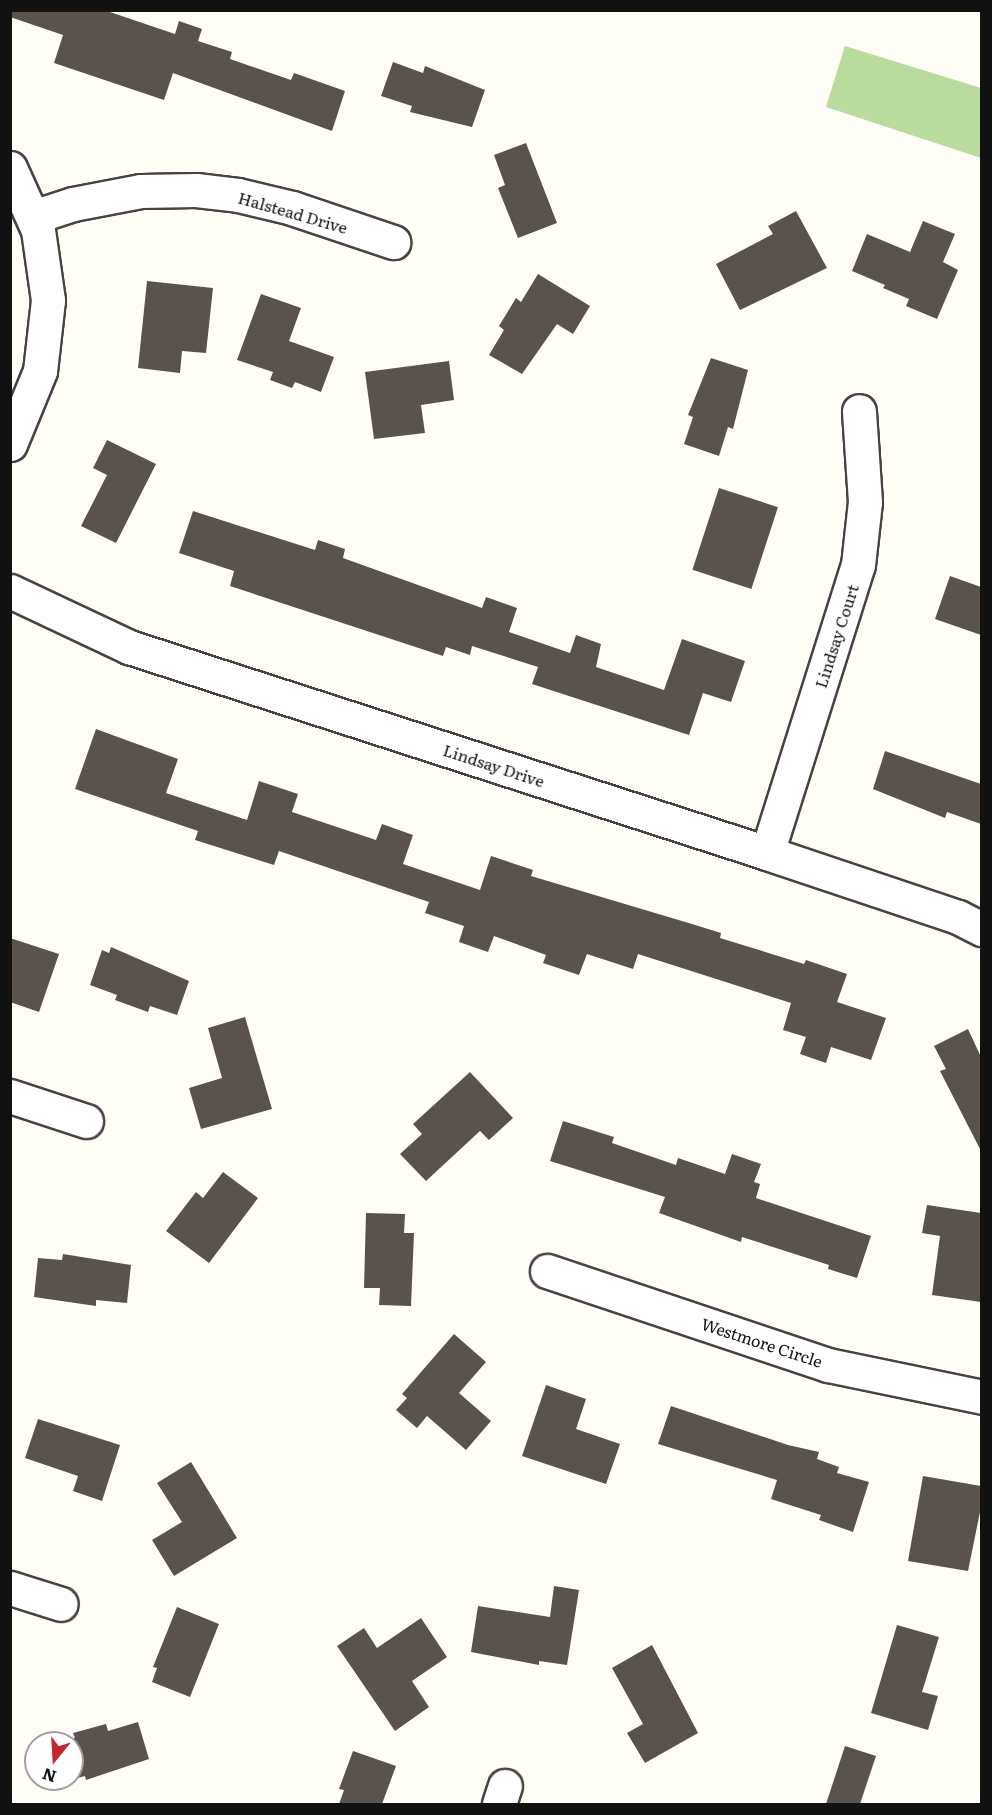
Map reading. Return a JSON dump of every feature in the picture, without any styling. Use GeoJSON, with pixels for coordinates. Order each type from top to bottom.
{"type":"FeatureCollection","features":[{"type":"Feature","properties":{"kind":"street"},"geometry":{"type":"LineString","coordinates":[[10,168],[33,217],[48,285],[47,328],[37,384],[10,444]]}},
{"type":"Feature","properties":{"kind":"street","name":"Halstead Drive"},"geometry":{"type":"LineString","coordinates":[[33,217],[73,204],[141,191],[196,190],[238,195],[292,208],[393,242]]}},
{"type":"Feature","properties":{"kind":"street","name":"Lindsay Court"},"geometry":{"type":"LineString","coordinates":[[767,853],[858,565],[865,502],[859,411]]}},
{"type":"Feature","properties":{"kind":"street","name":"Lindsay Drive"},"geometry":{"type":"LineString","coordinates":[[10,591],[129,647],[767,853],[957,917],[981,929]]}},
{"type":"Feature","properties":{"kind":"street"},"geometry":{"type":"LineString","coordinates":[[10,1096],[86,1121]]}},
{"type":"Feature","properties":{"kind":"street","name":"Westmore Circle"},"geometry":{"type":"LineString","coordinates":[[547,1271],[828,1365],[981,1397]]}},
{"type":"Feature","properties":{"kind":"street"},"geometry":{"type":"LineString","coordinates":[[10,1588],[61,1604]]}},
{"type":"Feature","properties":{"kind":"green space"},"geometry":{"type":"Polygon","coordinates":[[[845,46],[981,88],[981,158],[826,107],[845,46]]]}},
{"type":"Feature","properties":{"kind":"building"},"geometry":{"type":"Polygon","coordinates":[[[10,10],[104,10],[175,34],[179,21],[202,29],[198,41],[232,52],[230,59],[291,80],[294,73],[345,91],[332,131],[173,73],[164,100],[54,63],[63,35],[10,17],[10,10]]]}},
{"type":"Feature","properties":{"kind":"building"},"geometry":{"type":"Polygon","coordinates":[[[393,62],[423,73],[425,66],[485,90],[472,127],[410,112],[412,106],[381,96],[393,62]]]}},
{"type":"Feature","properties":{"kind":"building"},"geometry":{"type":"Polygon","coordinates":[[[526,143],[557,223],[518,238],[498,188],[505,185],[494,155],[526,143]]]}},
{"type":"Feature","properties":{"kind":"building"},"geometry":{"type":"Polygon","coordinates":[[[796,211],[827,268],[740,310],[716,264],[773,234],[768,226],[796,211]]]}},
{"type":"Feature","properties":{"kind":"building"},"geometry":{"type":"Polygon","coordinates":[[[923,221],[955,234],[943,262],[958,270],[937,319],[906,306],[909,299],[883,288],[885,285],[852,271],[867,234],[910,252],[923,221]]]}},
{"type":"Feature","properties":{"kind":"building"},"geometry":{"type":"Polygon","coordinates":[[[538,274],[590,306],[573,334],[557,324],[522,374],[489,355],[504,330],[499,326],[516,298],[521,302],[538,274]]]}},
{"type":"Feature","properties":{"kind":"building"},"geometry":{"type":"Polygon","coordinates":[[[147,281],[213,288],[206,353],[182,351],[180,373],[138,368],[147,281]]]}},
{"type":"Feature","properties":{"kind":"building"},"geometry":{"type":"Polygon","coordinates":[[[261,294],[301,308],[289,341],[334,357],[321,392],[295,382],[292,388],[270,380],[273,372],[237,360],[261,294]]]}},
{"type":"Feature","properties":{"kind":"building"},"geometry":{"type":"Polygon","coordinates":[[[711,358],[748,370],[733,429],[728,427],[719,456],[684,444],[693,417],[688,415],[711,358]]]}},
{"type":"Feature","properties":{"kind":"building"},"geometry":{"type":"Polygon","coordinates":[[[449,361],[454,400],[421,405],[425,433],[374,439],[365,372],[449,361]]]}},
{"type":"Feature","properties":{"kind":"building"},"geometry":{"type":"Polygon","coordinates":[[[107,440],[156,464],[116,543],[81,526],[107,475],[93,468],[107,440]]]}},
{"type":"Feature","properties":{"kind":"building"},"geometry":{"type":"Polygon","coordinates":[[[719,488],[778,507],[751,589],[692,570],[719,488]]]}},
{"type":"Feature","properties":{"kind":"building"},"geometry":{"type":"Polygon","coordinates":[[[193,511],[315,550],[318,540],[345,549],[343,558],[482,608],[486,597],[517,608],[509,632],[570,653],[576,635],[601,644],[596,667],[664,690],[682,639],[745,661],[731,702],[703,693],[689,735],[532,684],[538,667],[472,646],[470,655],[446,647],[443,656],[230,586],[234,571],[179,553],[193,511]]]}},
{"type":"Feature","properties":{"kind":"building"},"geometry":{"type":"Polygon","coordinates":[[[950,576],[981,587],[981,635],[935,619],[950,576]]]}},
{"type":"Feature","properties":{"kind":"building"},"geometry":{"type":"Polygon","coordinates":[[[96,729],[178,759],[166,793],[247,820],[259,781],[298,794],[292,812],[376,840],[382,824],[413,835],[403,864],[480,890],[491,856],[533,870],[531,876],[721,933],[720,938],[804,964],[806,960],[847,974],[837,1002],[886,1018],[871,1060],[831,1047],[826,1063],[800,1054],[806,1037],[783,1030],[791,1003],[638,954],[633,969],[587,954],[579,975],[543,963],[546,955],[494,936],[488,952],[459,942],[464,926],[425,913],[429,902],[279,851],[274,865],[195,840],[198,831],[75,789],[96,729]]]}},
{"type":"Feature","properties":{"kind":"building"},"geometry":{"type":"Polygon","coordinates":[[[885,751],[981,784],[981,824],[947,812],[945,818],[873,789],[885,751]]]}},
{"type":"Feature","properties":{"kind":"building"},"geometry":{"type":"Polygon","coordinates":[[[10,938],[59,954],[39,1012],[10,1002],[10,938]]]}},
{"type":"Feature","properties":{"kind":"building"},"geometry":{"type":"Polygon","coordinates":[[[111,947],[189,981],[177,1015],[150,1006],[148,1012],[115,1000],[117,995],[90,985],[102,950],[109,953],[111,947]]]}},
{"type":"Feature","properties":{"kind":"building"},"geometry":{"type":"Polygon","coordinates":[[[245,1017],[272,1109],[201,1129],[189,1088],[222,1078],[208,1028],[245,1017]]]}},
{"type":"Feature","properties":{"kind":"building"},"geometry":{"type":"Polygon","coordinates":[[[968,1029],[981,1057],[981,1151],[940,1071],[946,1069],[934,1046],[968,1029]]]}},
{"type":"Feature","properties":{"kind":"building"},"geometry":{"type":"Polygon","coordinates":[[[470,1072],[513,1118],[489,1140],[480,1131],[426,1181],[400,1154],[422,1134],[413,1124],[470,1072]]]}},
{"type":"Feature","properties":{"kind":"building"},"geometry":{"type":"Polygon","coordinates":[[[563,1121],[614,1137],[612,1143],[676,1165],[678,1158],[725,1174],[732,1154],[761,1164],[754,1182],[760,1184],[756,1198],[871,1236],[857,1278],[828,1269],[829,1265],[742,1237],[741,1242],[659,1213],[665,1197],[550,1161],[563,1121]]]}},
{"type":"Feature","properties":{"kind":"building"},"geometry":{"type":"Polygon","coordinates":[[[223,1172],[258,1198],[209,1263],[166,1231],[196,1192],[203,1198],[223,1172]]]}},
{"type":"Feature","properties":{"kind":"building"},"geometry":{"type":"Polygon","coordinates":[[[927,1205],[981,1213],[981,1302],[932,1295],[940,1236],[922,1233],[927,1205]]]}},
{"type":"Feature","properties":{"kind":"building"},"geometry":{"type":"Polygon","coordinates":[[[366,1213],[405,1214],[404,1233],[414,1233],[411,1306],[379,1305],[380,1288],[364,1288],[366,1213]]]}},
{"type":"Feature","properties":{"kind":"building"},"geometry":{"type":"Polygon","coordinates":[[[63,1254],[131,1265],[127,1303],[96,1300],[96,1306],[34,1297],[38,1258],[62,1260],[63,1254]]]}},
{"type":"Feature","properties":{"kind":"building"},"geometry":{"type":"Polygon","coordinates":[[[454,1334],[486,1362],[459,1393],[491,1421],[466,1450],[427,1416],[417,1428],[396,1410],[407,1398],[402,1394],[454,1334]]]}},
{"type":"Feature","properties":{"kind":"building"},"geometry":{"type":"Polygon","coordinates":[[[546,1385],[586,1399],[576,1429],[620,1444],[606,1484],[522,1456],[546,1385]]]}},
{"type":"Feature","properties":{"kind":"building"},"geometry":{"type":"Polygon","coordinates":[[[671,1406],[788,1445],[819,1452],[817,1459],[839,1467],[837,1473],[869,1482],[853,1532],[819,1520],[821,1515],[771,1499],[777,1480],[658,1444],[671,1406]]]}},
{"type":"Feature","properties":{"kind":"building"},"geometry":{"type":"Polygon","coordinates":[[[38,1419],[120,1445],[102,1501],[73,1491],[78,1476],[25,1458],[38,1419]]]}},
{"type":"Feature","properties":{"kind":"building"},"geometry":{"type":"Polygon","coordinates":[[[191,1462],[237,1538],[174,1576],[152,1540],[182,1522],[157,1483],[191,1462]]]}},
{"type":"Feature","properties":{"kind":"building"},"geometry":{"type":"Polygon","coordinates":[[[923,1476],[981,1486],[981,1507],[968,1571],[908,1561],[923,1476]]]}},
{"type":"Feature","properties":{"kind":"building"},"geometry":{"type":"Polygon","coordinates":[[[554,1586],[579,1590],[567,1665],[539,1661],[539,1665],[471,1652],[478,1606],[550,1617],[554,1586]]]}},
{"type":"Feature","properties":{"kind":"building"},"geometry":{"type":"Polygon","coordinates":[[[177,1607],[219,1624],[190,1697],[152,1682],[157,1668],[153,1667],[177,1607]]]}},
{"type":"Feature","properties":{"kind":"building"},"geometry":{"type":"Polygon","coordinates":[[[421,1618],[447,1657],[412,1681],[429,1707],[395,1731],[337,1646],[364,1628],[377,1648],[421,1618]]]}},
{"type":"Feature","properties":{"kind":"building"},"geometry":{"type":"Polygon","coordinates":[[[897,1625],[939,1637],[922,1692],[938,1696],[928,1730],[871,1713],[897,1625]]]}},
{"type":"Feature","properties":{"kind":"building"},"geometry":{"type":"Polygon","coordinates":[[[652,1645],[698,1733],[645,1763],[627,1733],[643,1724],[612,1668],[652,1645]]]}},
{"type":"Feature","properties":{"kind":"building"},"geometry":{"type":"Polygon","coordinates":[[[138,1722],[149,1759],[86,1780],[84,1776],[84,1731],[80,1731],[106,1724],[108,1731],[138,1722]]]}},
{"type":"Feature","properties":{"kind":"building"},"geometry":{"type":"Polygon","coordinates":[[[845,1746],[876,1756],[860,1804],[826,1804],[845,1746]]]}},
{"type":"Feature","properties":{"kind":"building"},"geometry":{"type":"Polygon","coordinates":[[[353,1751],[396,1766],[382,1804],[339,1804],[344,1790],[339,1789],[353,1751]]]}}]}
